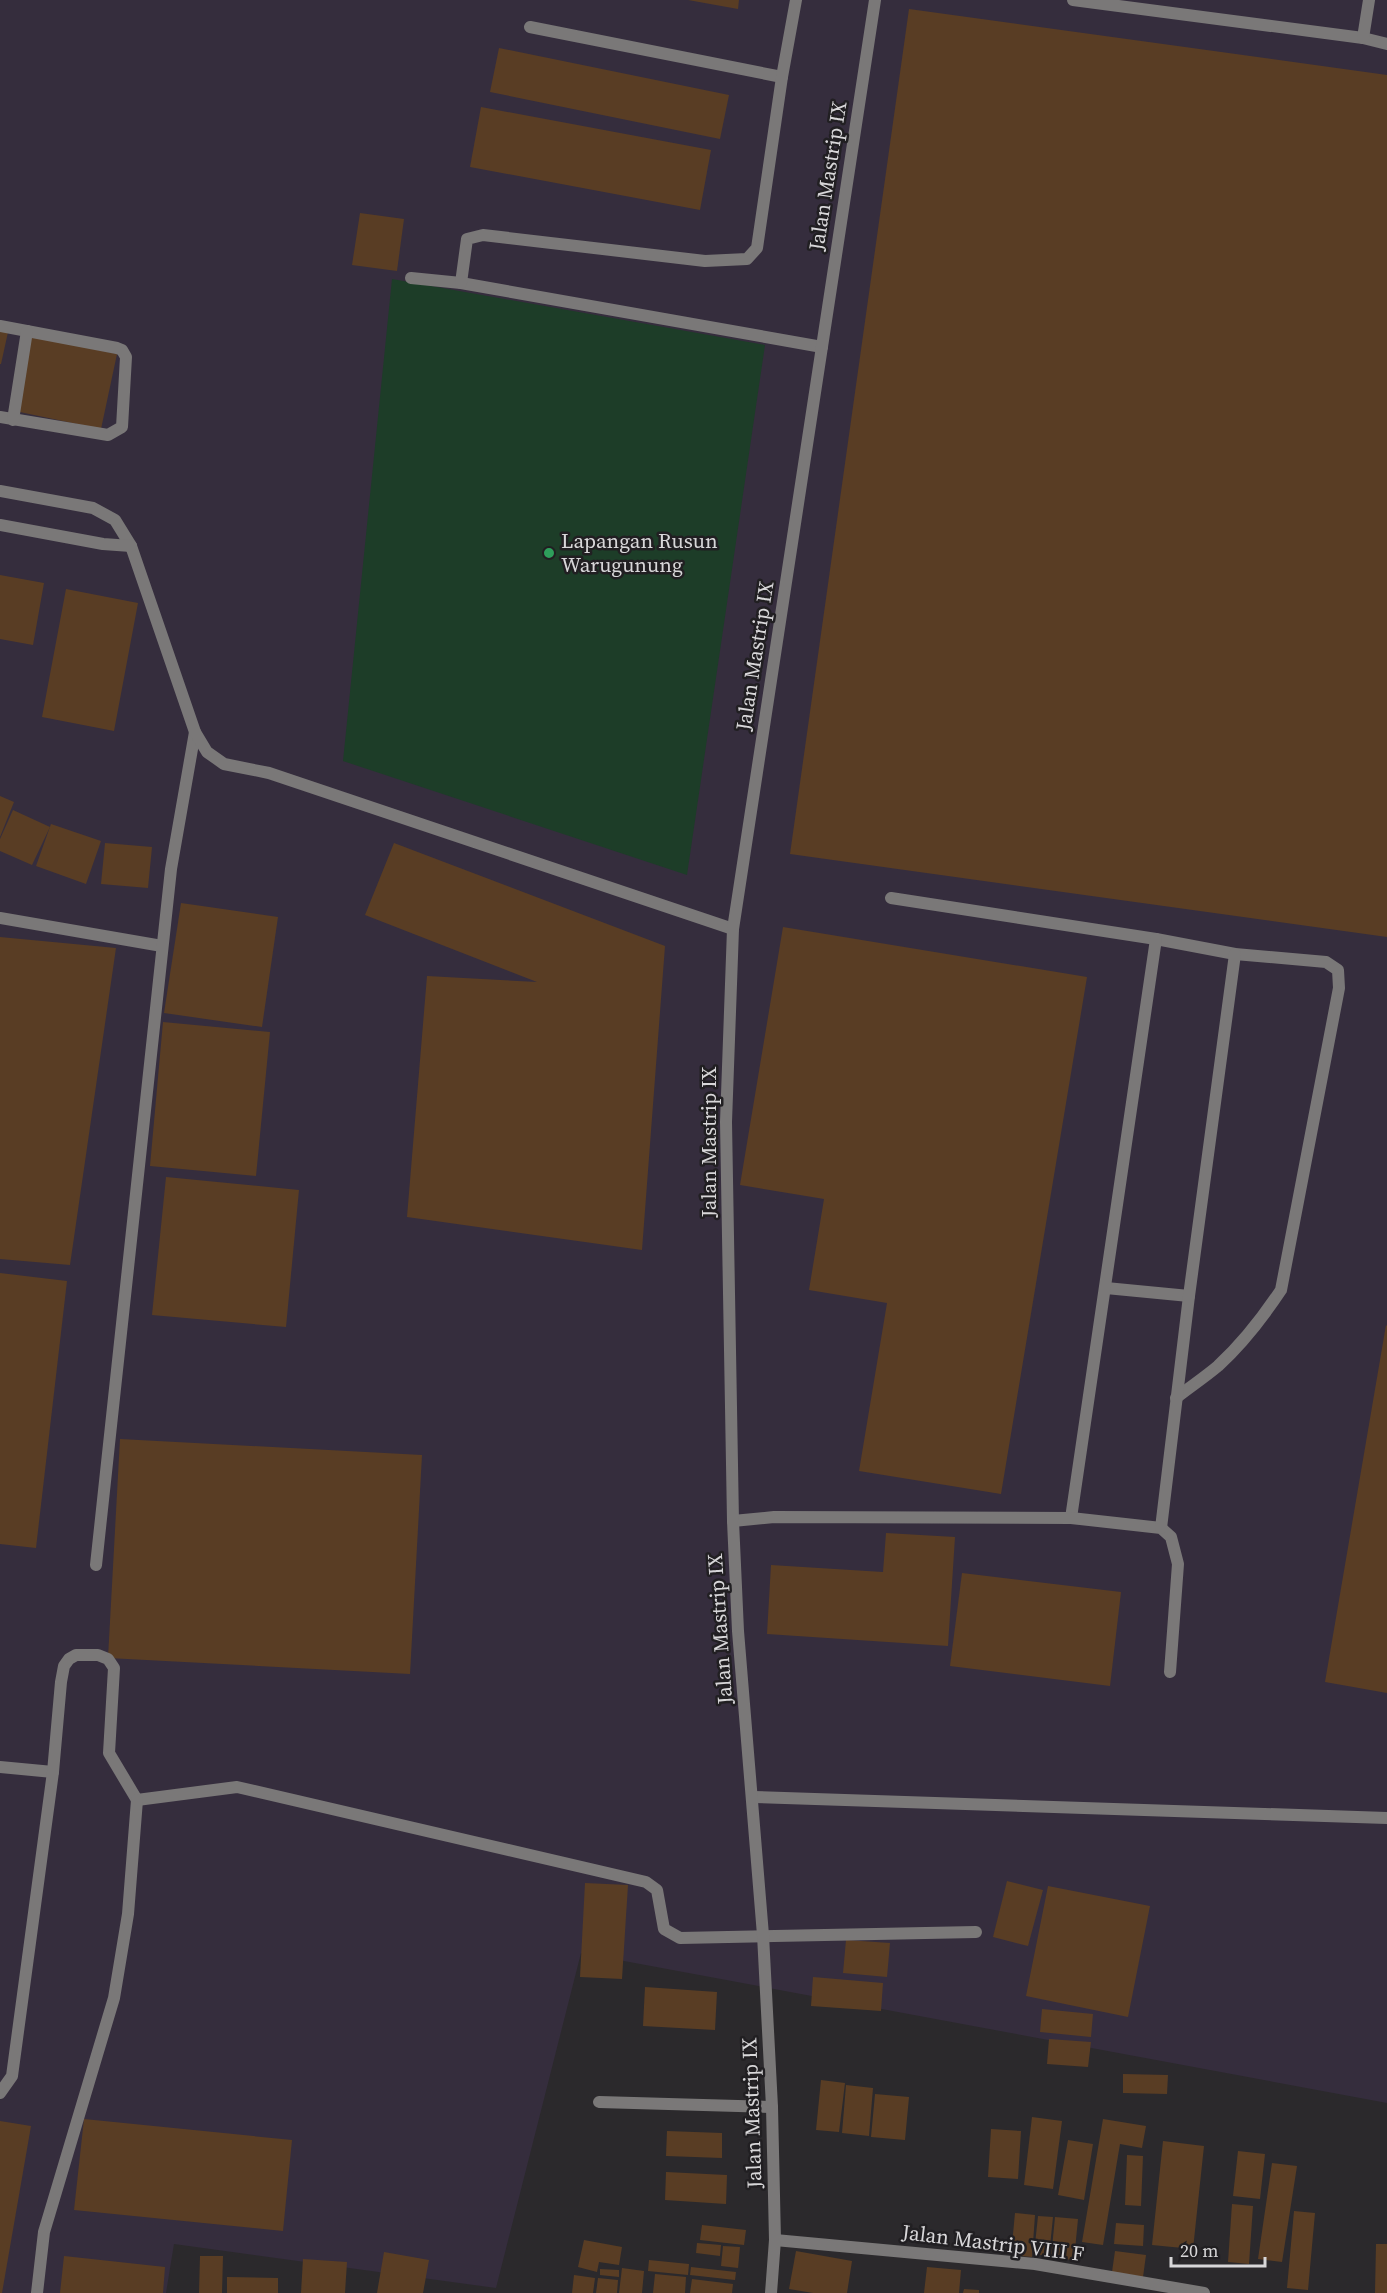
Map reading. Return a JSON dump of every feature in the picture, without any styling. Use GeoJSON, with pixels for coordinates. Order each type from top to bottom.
{"type":"FeatureCollection","features":[{"type":"Feature","properties":{"kind":"street"},"geometry":{"type":"LineString","coordinates":[[461,283],[467,239],[483,235],[705,261],[747,259],[757,248],[782,77],[796,0]]}},
{"type":"Feature","properties":{"kind":"street","name":"Jalan Mastrip IX"},"geometry":{"type":"LineString","coordinates":[[771,2293],[776,2240],[772,2107],[763,1935],[738,1631],[734,1521],[726,1122],[733,929],[875,0]]}},
{"type":"Feature","properties":{"kind":"street"},"geometry":{"type":"LineString","coordinates":[[1073,0],[1363,38],[1387,44]]}},
{"type":"Feature","properties":{"kind":"street"},"geometry":{"type":"LineString","coordinates":[[1363,38],[1369,0]]}},
{"type":"Feature","properties":{"kind":"street"},"geometry":{"type":"LineString","coordinates":[[530,27],[782,77]]}},
{"type":"Feature","properties":{"kind":"street"},"geometry":{"type":"LineString","coordinates":[[411,278],[461,283],[822,346]]}},
{"type":"Feature","properties":{"kind":"street"},"geometry":{"type":"LineString","coordinates":[[0,326],[122,350],[126,357],[122,428],[108,435],[0,417]]}},
{"type":"Feature","properties":{"kind":"street"},"geometry":{"type":"LineString","coordinates":[[13,420],[27,331]]}},
{"type":"Feature","properties":{"kind":"street"},"geometry":{"type":"LineString","coordinates":[[0,491],[93,508],[116,520],[131,546],[195,732],[207,752],[224,764],[268,773],[733,929]]}},
{"type":"Feature","properties":{"kind":"street"},"geometry":{"type":"LineString","coordinates":[[0,525],[103,544],[131,546]]}},
{"type":"Feature","properties":{"kind":"street"},"geometry":{"type":"LineString","coordinates":[[96,1564],[171,869],[195,732]]}},
{"type":"Feature","properties":{"kind":"street"},"geometry":{"type":"LineString","coordinates":[[891,898],[1156,939],[1235,954],[1326,962],[1338,970],[1339,988],[1281,1290],[1265,1314],[1233,1351],[1176,1398]]}},
{"type":"Feature","properties":{"kind":"street"},"geometry":{"type":"LineString","coordinates":[[0,918],[162,946]]}},
{"type":"Feature","properties":{"kind":"street"},"geometry":{"type":"LineString","coordinates":[[1071,1518],[1156,939]]}},
{"type":"Feature","properties":{"kind":"street"},"geometry":{"type":"LineString","coordinates":[[1161,1528],[1189,1296],[1235,954]]}},
{"type":"Feature","properties":{"kind":"street"},"geometry":{"type":"LineString","coordinates":[[1106,1288],[1189,1296]]}},
{"type":"Feature","properties":{"kind":"street"},"geometry":{"type":"LineString","coordinates":[[734,1521],[774,1517],[1071,1518],[1161,1528],[1171,1537],[1178,1564],[1170,1672]]}},
{"type":"Feature","properties":{"kind":"street"},"geometry":{"type":"LineString","coordinates":[[0,2093],[12,2076],[53,1772],[64,1666],[76,1655],[103,1656],[112,1663],[114,1668],[109,1753],[137,1800],[128,1914],[114,1998],[44,2232],[37,2293]]}},
{"type":"Feature","properties":{"kind":"street"},"geometry":{"type":"LineString","coordinates":[[0,1767],[53,1772]]}},
{"type":"Feature","properties":{"kind":"street"},"geometry":{"type":"LineString","coordinates":[[137,1800],[237,1787],[272,1793],[646,1882],[657,1890],[664,1929],[680,1938],[976,1932]]}},
{"type":"Feature","properties":{"kind":"street"},"geometry":{"type":"LineString","coordinates":[[753,1797],[1387,1818]]}},
{"type":"Feature","properties":{"kind":"street"},"geometry":{"type":"LineString","coordinates":[[599,2102],[772,2107]]}},
{"type":"Feature","properties":{"kind":"street","name":"Jalan Mastrip VIII F"},"geometry":{"type":"LineString","coordinates":[[776,2240],[1035,2264],[1204,2293]]}},
{"type":"Feature","properties":{"kind":"shaded area"},"geometry":{"type":"Polygon","coordinates":[[[0,0],[1387,0],[1387,2103],[581,1953],[496,2288],[174,2244],[166,2293],[0,2293],[0,0]]]}},
{"type":"Feature","properties":{"kind":"green space","name":"Lapangan Rusun Warugunung"},"geometry":{"type":"Polygon","coordinates":[[[392,279],[765,345],[687,875],[343,761],[392,279]]]}},
{"type":"Feature","properties":{"kind":"building"},"geometry":{"type":"Polygon","coordinates":[[[688,0],[739,0],[738,9],[688,0]]]}},
{"type":"Feature","properties":{"kind":"building"},"geometry":{"type":"Polygon","coordinates":[[[909,9],[1387,75],[1387,937],[790,854],[909,9]]]}},
{"type":"Feature","properties":{"kind":"building"},"geometry":{"type":"Polygon","coordinates":[[[499,48],[729,95],[720,139],[490,92],[499,48]]]}},
{"type":"Feature","properties":{"kind":"building"},"geometry":{"type":"Polygon","coordinates":[[[481,107],[711,150],[700,210],[470,167],[481,107]]]}},
{"type":"Feature","properties":{"kind":"building"},"geometry":{"type":"Polygon","coordinates":[[[360,213],[404,219],[397,271],[352,265],[360,213]]]}},
{"type":"Feature","properties":{"kind":"building"},"geometry":{"type":"Polygon","coordinates":[[[0,330],[8,332],[1,364],[0,364],[0,330]]]}},
{"type":"Feature","properties":{"kind":"building"},"geometry":{"type":"Polygon","coordinates":[[[31,336],[117,354],[101,429],[15,411],[31,336]]]}},
{"type":"Feature","properties":{"kind":"building"},"geometry":{"type":"Polygon","coordinates":[[[0,575],[44,583],[33,645],[0,639],[0,575]]]}},
{"type":"Feature","properties":{"kind":"building"},"geometry":{"type":"Polygon","coordinates":[[[66,589],[138,603],[114,731],[42,717],[66,589]]]}},
{"type":"Feature","properties":{"kind":"building"},"geometry":{"type":"Polygon","coordinates":[[[0,796],[14,802],[0,837],[0,796]]]}},
{"type":"Feature","properties":{"kind":"building"},"geometry":{"type":"Polygon","coordinates":[[[13,810],[50,827],[32,865],[0,851],[0,839],[13,810]]]}},
{"type":"Feature","properties":{"kind":"building"},"geometry":{"type":"Polygon","coordinates":[[[51,824],[101,841],[86,884],[36,866],[51,824]]]}},
{"type":"Feature","properties":{"kind":"building"},"geometry":{"type":"Polygon","coordinates":[[[105,843],[152,847],[148,888],[101,884],[105,843]]]}},
{"type":"Feature","properties":{"kind":"building"},"geometry":{"type":"Polygon","coordinates":[[[394,843],[665,946],[642,1250],[407,1217],[427,976],[537,982],[365,915],[394,843]]]}},
{"type":"Feature","properties":{"kind":"building"},"geometry":{"type":"Polygon","coordinates":[[[181,903],[278,917],[262,1027],[164,1013],[181,903]]]}},
{"type":"Feature","properties":{"kind":"building"},"geometry":{"type":"Polygon","coordinates":[[[783,927],[1087,977],[1001,1494],[859,1471],[887,1303],[809,1290],[824,1199],[740,1185],[783,927]]]}},
{"type":"Feature","properties":{"kind":"building"},"geometry":{"type":"Polygon","coordinates":[[[0,937],[116,948],[70,1265],[0,1259],[0,937]]]}},
{"type":"Feature","properties":{"kind":"building"},"geometry":{"type":"Polygon","coordinates":[[[163,1022],[270,1032],[256,1176],[150,1166],[163,1022]]]}},
{"type":"Feature","properties":{"kind":"building"},"geometry":{"type":"Polygon","coordinates":[[[166,1177],[299,1190],[286,1327],[152,1315],[166,1177]]]}},
{"type":"Feature","properties":{"kind":"building"},"geometry":{"type":"Polygon","coordinates":[[[0,1273],[67,1281],[36,1548],[0,1544],[0,1273]]]}},
{"type":"Feature","properties":{"kind":"building"},"geometry":{"type":"Polygon","coordinates":[[[1387,1326],[1387,1693],[1325,1682],[1387,1326]]]}},
{"type":"Feature","properties":{"kind":"building"},"geometry":{"type":"Polygon","coordinates":[[[120,1439],[422,1455],[410,1674],[108,1658],[120,1439]]]}},
{"type":"Feature","properties":{"kind":"building"},"geometry":{"type":"Polygon","coordinates":[[[886,1533],[955,1537],[948,1646],[767,1634],[771,1565],[883,1572],[886,1533]]]}},
{"type":"Feature","properties":{"kind":"building"},"geometry":{"type":"Polygon","coordinates":[[[962,1573],[1121,1592],[1110,1686],[950,1666],[962,1573]]]}},
{"type":"Feature","properties":{"kind":"building"},"geometry":{"type":"Polygon","coordinates":[[[1007,1881],[1043,1890],[1028,1946],[993,1937],[1007,1881]]]}},
{"type":"Feature","properties":{"kind":"building"},"geometry":{"type":"Polygon","coordinates":[[[585,1883],[628,1885],[622,1979],[580,1977],[585,1883]]]}},
{"type":"Feature","properties":{"kind":"building"},"geometry":{"type":"Polygon","coordinates":[[[1048,1886],[1150,1906],[1128,2017],[1026,1996],[1048,1886]]]}},
{"type":"Feature","properties":{"kind":"building"},"geometry":{"type":"Polygon","coordinates":[[[846,1940],[890,1943],[887,1977],[843,1973],[846,1940]]]}},
{"type":"Feature","properties":{"kind":"building"},"geometry":{"type":"Polygon","coordinates":[[[813,1977],[883,1983],[881,2011],[811,2006],[813,1977]]]}},
{"type":"Feature","properties":{"kind":"building"},"geometry":{"type":"Polygon","coordinates":[[[645,1987],[717,1992],[715,2030],[643,2026],[645,1987]]]}},
{"type":"Feature","properties":{"kind":"building"},"geometry":{"type":"Polygon","coordinates":[[[1042,2009],[1093,2014],[1091,2037],[1040,2032],[1042,2009]]]}},
{"type":"Feature","properties":{"kind":"building"},"geometry":{"type":"Polygon","coordinates":[[[1049,2039],[1091,2042],[1088,2067],[1047,2064],[1049,2039]]]}},
{"type":"Feature","properties":{"kind":"building"},"geometry":{"type":"Polygon","coordinates":[[[1123,2074],[1168,2075],[1167,2094],[1123,2093],[1123,2074]]]}},
{"type":"Feature","properties":{"kind":"building"},"geometry":{"type":"Polygon","coordinates":[[[821,2080],[845,2083],[839,2132],[816,2130],[821,2080]]]}},
{"type":"Feature","properties":{"kind":"building"},"geometry":{"type":"Polygon","coordinates":[[[846,2085],[873,2088],[869,2136],[842,2133],[846,2085]]]}},
{"type":"Feature","properties":{"kind":"building"},"geometry":{"type":"Polygon","coordinates":[[[875,2094],[909,2097],[905,2140],[871,2137],[875,2094]]]}},
{"type":"Feature","properties":{"kind":"building"},"geometry":{"type":"Polygon","coordinates":[[[1032,2117],[1062,2121],[1053,2189],[1024,2185],[1032,2117]]]}},
{"type":"Feature","properties":{"kind":"building"},"geometry":{"type":"Polygon","coordinates":[[[84,2119],[292,2140],[283,2231],[74,2210],[84,2119]]]}},
{"type":"Feature","properties":{"kind":"building"},"geometry":{"type":"Polygon","coordinates":[[[1103,2119],[1146,2126],[1142,2148],[1120,2144],[1103,2245],[1082,2242],[1103,2119]]]}},
{"type":"Feature","properties":{"kind":"building"},"geometry":{"type":"Polygon","coordinates":[[[0,2121],[31,2126],[2,2293],[0,2293],[0,2121]]]}},
{"type":"Feature","properties":{"kind":"building"},"geometry":{"type":"Polygon","coordinates":[[[991,2129],[1021,2131],[1018,2179],[988,2177],[991,2129]]]}},
{"type":"Feature","properties":{"kind":"building"},"geometry":{"type":"Polygon","coordinates":[[[667,2131],[722,2133],[722,2158],[666,2156],[667,2131]]]}},
{"type":"Feature","properties":{"kind":"building"},"geometry":{"type":"Polygon","coordinates":[[[1068,2140],[1093,2144],[1084,2200],[1058,2195],[1068,2140]]]}},
{"type":"Feature","properties":{"kind":"building"},"geometry":{"type":"Polygon","coordinates":[[[1163,2141],[1204,2146],[1193,2249],[1152,2245],[1163,2141]]]}},
{"type":"Feature","properties":{"kind":"building"},"geometry":{"type":"Polygon","coordinates":[[[1238,2151],[1265,2154],[1260,2199],[1233,2196],[1238,2151]]]}},
{"type":"Feature","properties":{"kind":"building"},"geometry":{"type":"Polygon","coordinates":[[[1127,2155],[1143,2156],[1141,2206],[1125,2205],[1127,2155]]]}},
{"type":"Feature","properties":{"kind":"building"},"geometry":{"type":"Polygon","coordinates":[[[1272,2163],[1297,2166],[1282,2262],[1258,2259],[1272,2163]]]}},
{"type":"Feature","properties":{"kind":"building"},"geometry":{"type":"Polygon","coordinates":[[[666,2172],[727,2175],[726,2204],[665,2200],[666,2172]]]}},
{"type":"Feature","properties":{"kind":"building"},"geometry":{"type":"Polygon","coordinates":[[[1232,2204],[1253,2206],[1249,2264],[1228,2262],[1232,2204]]]}},
{"type":"Feature","properties":{"kind":"building"},"geometry":{"type":"Polygon","coordinates":[[[1294,2211],[1315,2213],[1308,2290],[1287,2288],[1294,2211]]]}},
{"type":"Feature","properties":{"kind":"building"},"geometry":{"type":"Polygon","coordinates":[[[1015,2213],[1035,2215],[1032,2257],[1011,2255],[1015,2213]]]}},
{"type":"Feature","properties":{"kind":"building"},"geometry":{"type":"Polygon","coordinates":[[[1038,2216],[1053,2217],[1049,2256],[1034,2254],[1038,2216]]]}},
{"type":"Feature","properties":{"kind":"building"},"geometry":{"type":"Polygon","coordinates":[[[1055,2217],[1078,2219],[1074,2260],[1051,2258],[1055,2217]]]}},
{"type":"Feature","properties":{"kind":"building"},"geometry":{"type":"Polygon","coordinates":[[[1116,2223],[1144,2225],[1143,2246],[1114,2244],[1116,2223]]]}},
{"type":"Feature","properties":{"kind":"building"},"geometry":{"type":"Polygon","coordinates":[[[702,2225],[746,2230],[744,2245],[700,2240],[702,2225]]]}},
{"type":"Feature","properties":{"kind":"building"},"geometry":{"type":"Polygon","coordinates":[[[584,2240],[622,2247],[619,2265],[599,2262],[597,2272],[578,2267],[584,2240]]]}},
{"type":"Feature","properties":{"kind":"building"},"geometry":{"type":"Polygon","coordinates":[[[697,2243],[721,2245],[720,2256],[696,2253],[697,2243]]]}},
{"type":"Feature","properties":{"kind":"building"},"geometry":{"type":"Polygon","coordinates":[[[1376,2244],[1387,2244],[1387,2293],[1375,2293],[1376,2244]]]}},
{"type":"Feature","properties":{"kind":"building"},"geometry":{"type":"Polygon","coordinates":[[[723,2246],[740,2247],[738,2268],[721,2266],[723,2246]]]}},
{"type":"Feature","properties":{"kind":"building"},"geometry":{"type":"Polygon","coordinates":[[[796,2251],[852,2261],[847,2293],[813,2293],[789,2289],[796,2251]]]}},
{"type":"Feature","properties":{"kind":"building"},"geometry":{"type":"Polygon","coordinates":[[[1115,2251],[1146,2255],[1143,2277],[1112,2272],[1115,2251]]]}},
{"type":"Feature","properties":{"kind":"building"},"geometry":{"type":"Polygon","coordinates":[[[384,2252],[429,2260],[423,2293],[377,2293],[384,2252]]]}},
{"type":"Feature","properties":{"kind":"building"},"geometry":{"type":"Polygon","coordinates":[[[64,2256],[165,2267],[163,2293],[60,2293],[64,2256]]]}},
{"type":"Feature","properties":{"kind":"building"},"geometry":{"type":"Polygon","coordinates":[[[200,2256],[223,2256],[222,2293],[199,2293],[200,2256]]]}},
{"type":"Feature","properties":{"kind":"building"},"geometry":{"type":"Polygon","coordinates":[[[303,2259],[347,2262],[345,2293],[301,2293],[303,2259]]]}},
{"type":"Feature","properties":{"kind":"building"},"geometry":{"type":"Polygon","coordinates":[[[649,2260],[689,2264],[688,2275],[648,2271],[649,2260]]]}},
{"type":"Feature","properties":{"kind":"building"},"geometry":{"type":"Polygon","coordinates":[[[691,2267],[736,2272],[735,2280],[690,2275],[691,2267]]]}},
{"type":"Feature","properties":{"kind":"building"},"geometry":{"type":"Polygon","coordinates":[[[927,2267],[961,2270],[959,2293],[924,2293],[927,2267]]]}},
{"type":"Feature","properties":{"kind":"building"},"geometry":{"type":"Polygon","coordinates":[[[622,2268],[644,2271],[642,2293],[619,2293],[622,2268]]]}},
{"type":"Feature","properties":{"kind":"building"},"geometry":{"type":"Polygon","coordinates":[[[600,2269],[619,2270],[619,2277],[600,2275],[600,2269]]]}},
{"type":"Feature","properties":{"kind":"building"},"geometry":{"type":"Polygon","coordinates":[[[655,2274],[686,2277],[685,2293],[653,2293],[655,2274]]]}},
{"type":"Feature","properties":{"kind":"building"},"geometry":{"type":"Polygon","coordinates":[[[574,2275],[595,2278],[593,2293],[572,2293],[574,2275]]]}},
{"type":"Feature","properties":{"kind":"building"},"geometry":{"type":"Polygon","coordinates":[[[227,2277],[278,2278],[278,2293],[227,2293],[227,2277]]]}},
{"type":"Feature","properties":{"kind":"building"},"geometry":{"type":"Polygon","coordinates":[[[598,2278],[618,2280],[617,2293],[596,2293],[598,2278]]]}},
{"type":"Feature","properties":{"kind":"building"},"geometry":{"type":"Polygon","coordinates":[[[692,2279],[733,2284],[732,2293],[690,2293],[692,2279]]]}},
{"type":"Feature","properties":{"kind":"building"},"geometry":{"type":"Polygon","coordinates":[[[964,2289],[979,2290],[979,2293],[963,2293],[964,2289]]]}},
{"type":"Feature","properties":{"kind":"place","name":"Lapangan Rusun Warugunung"},"geometry":{"type":"Point","coordinates":[549,553]}}]}
